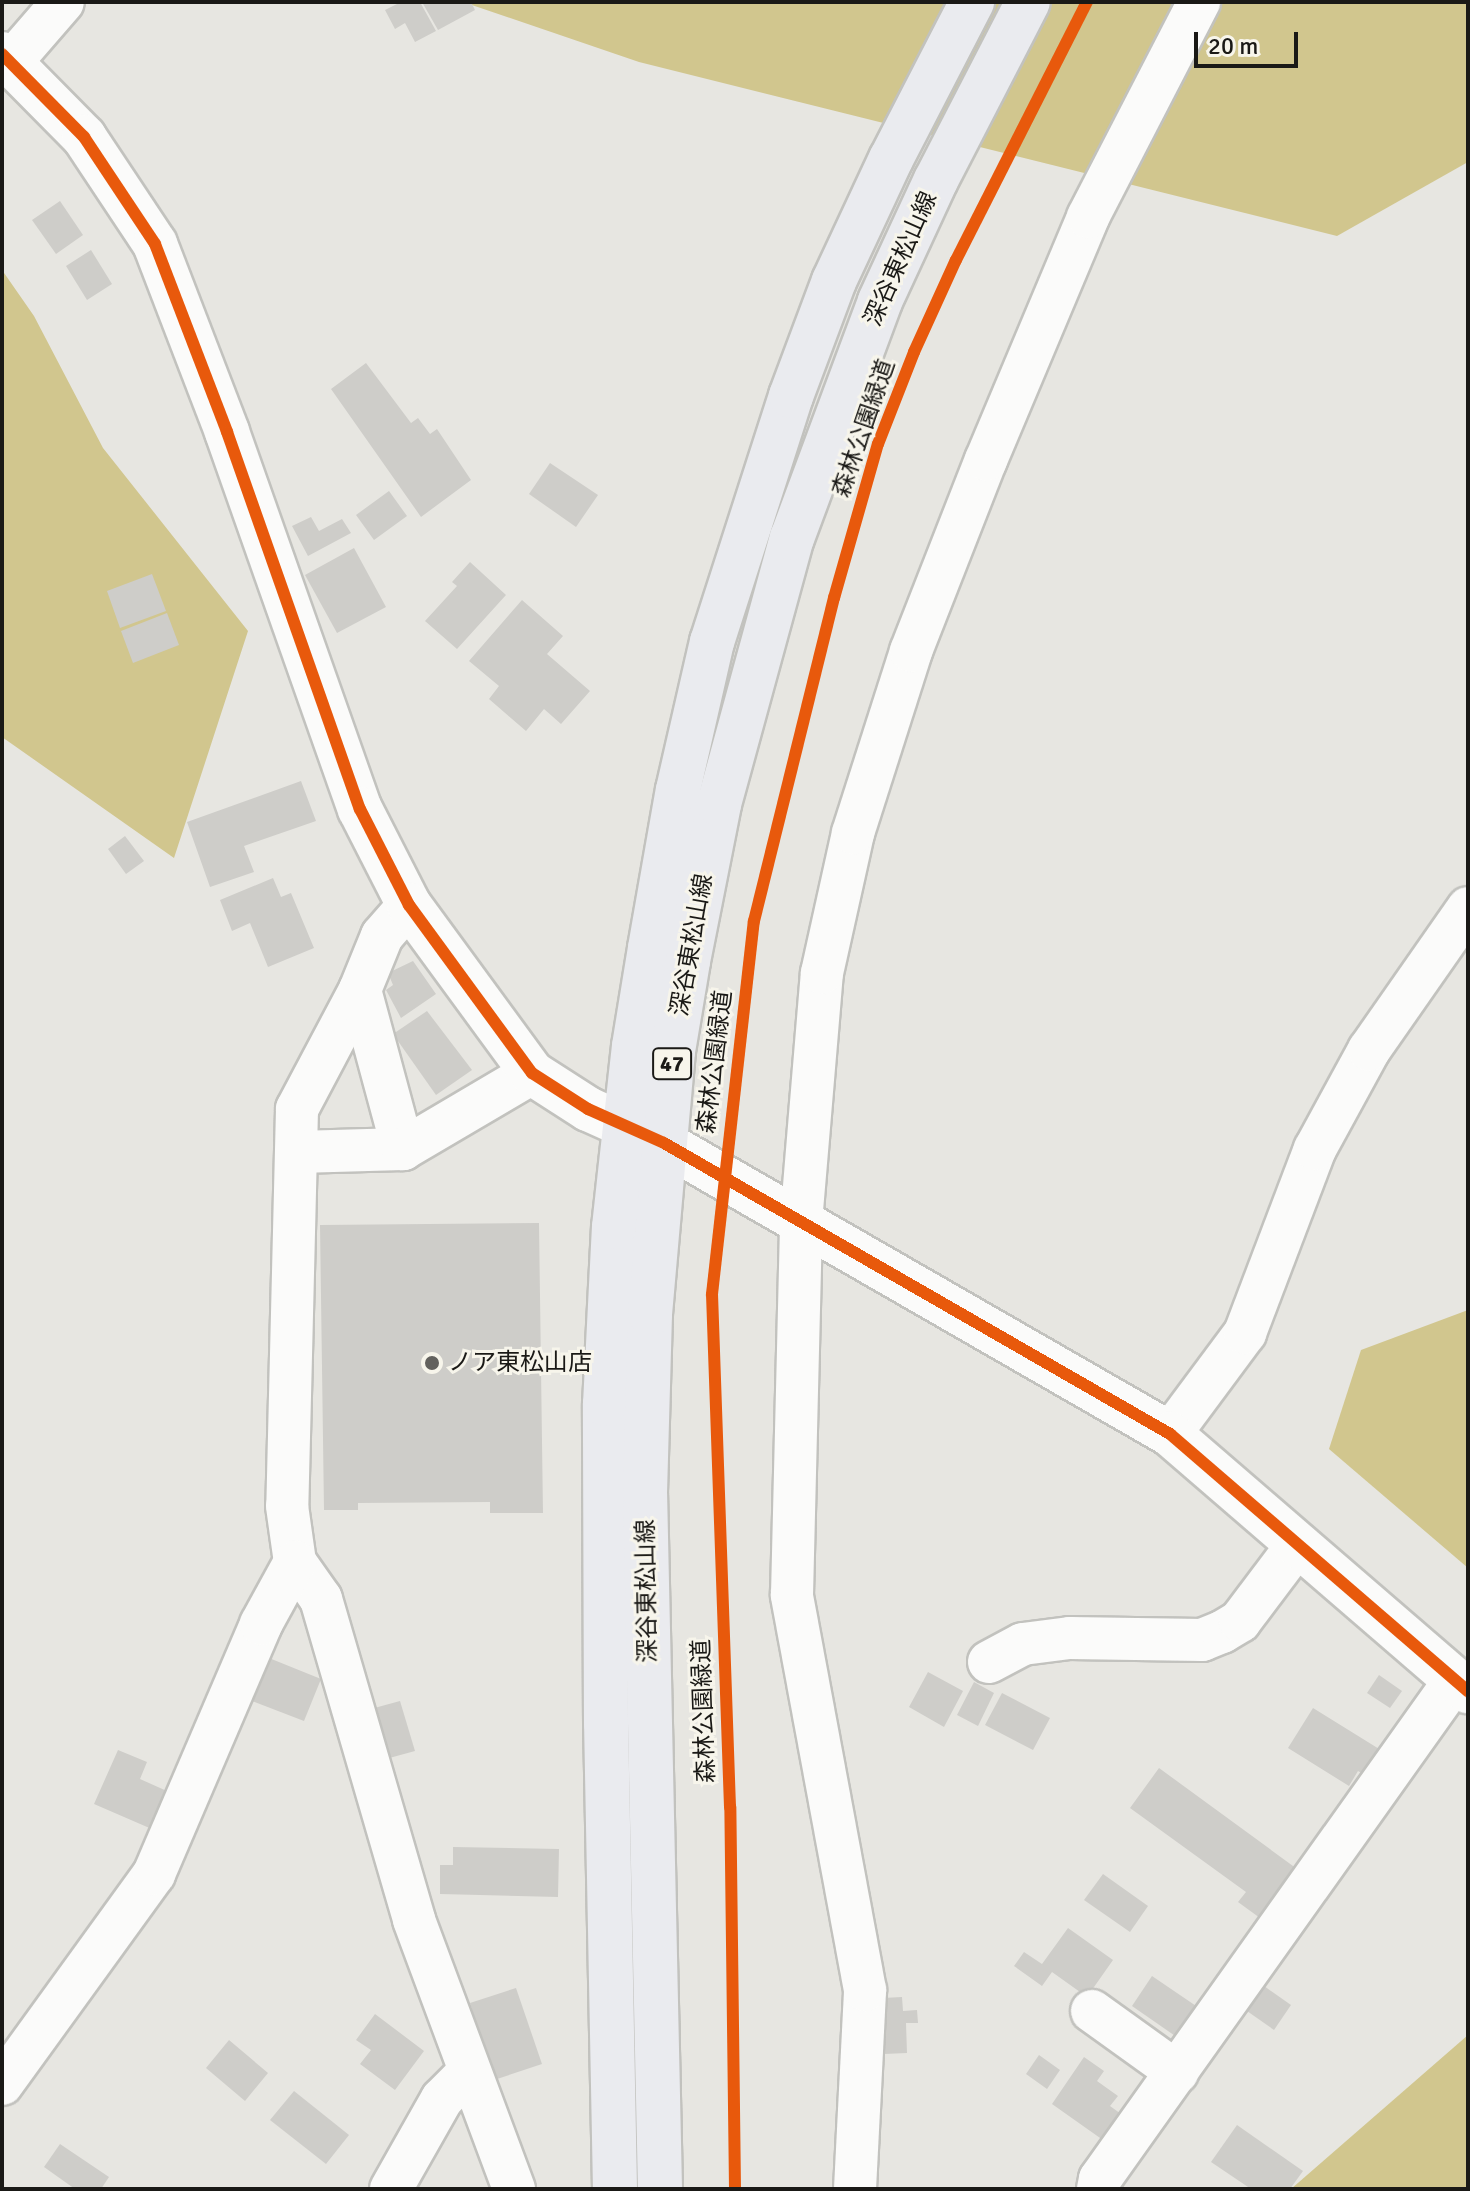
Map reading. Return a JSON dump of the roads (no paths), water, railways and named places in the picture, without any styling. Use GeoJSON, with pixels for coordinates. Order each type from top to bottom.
{"type":"FeatureCollection","features":[{"type":"Feature","properties":{"kind":"main road","name":"深谷東松山線"},"geometry":{"type":"LineString","coordinates":[[660,2189],[645,1493],[650,1314],[646,1134],[634,1046],[678,790],[712,642],[791,396],[834,281],[891,159],[972,2]]}},
{"type":"Feature","properties":{"kind":"main road","name":"深谷東松山線"},"geometry":{"type":"LineString","coordinates":[[615,2189],[606,1738],[605,1404],[614,1227],[646,1134],[688,961],[719,804],[792,538],[880,301],[936,180],[1028,2]]}},
{"type":"Feature","properties":{"kind":"street"},"geometry":{"type":"LineString","coordinates":[[63,2],[7,58],[84,137],[155,244],[227,432],[360,809],[409,905],[532,1073],[588,1109],[646,1134],[1170,1434],[1462,1685],[1177,2072],[1100,2179],[1098,2189]]}},
{"type":"Feature","properties":{"kind":"street"},"geometry":{"type":"LineString","coordinates":[[855,2189],[865,1990],[792,1595],[801,1222],[822,973],[853,833],[906,666],[986,460],[1088,217],[1199,2]]}},
{"type":"Feature","properties":{"kind":"street"},"geometry":{"type":"LineString","coordinates":[[409,905],[382,936],[360,990],[297,1109],[287,1506],[295,1562],[321,1599],[414,1920],[468,2073],[514,2189]]}},
{"type":"Feature","properties":{"kind":"street"},"geometry":{"type":"LineString","coordinates":[[1170,1434],[1245,1333],[1315,1149],[1369,1050],[1468,908]]}},
{"type":"Feature","properties":{"kind":"street"},"geometry":{"type":"LineString","coordinates":[[360,990],[403,1149]]}},
{"type":"Feature","properties":{"kind":"street"},"geometry":{"type":"LineString","coordinates":[[298,1152],[403,1149],[532,1073]]}},
{"type":"Feature","properties":{"kind":"street"},"geometry":{"type":"LineString","coordinates":[[989,1662],[1023,1644],[1070,1638],[1202,1640],[1240,1621],[1298,1544]]}},
{"type":"Feature","properties":{"kind":"street"},"geometry":{"type":"LineString","coordinates":[[2,2084],[154,1874],[261,1624],[295,1562]]}},
{"type":"Feature","properties":{"kind":"street"},"geometry":{"type":"LineString","coordinates":[[1092,2011],[1177,2072]]}},
{"type":"Feature","properties":{"kind":"street"},"geometry":{"type":"LineString","coordinates":[[391,2189],[442,2099],[468,2073]]}},
{"type":"Feature","properties":{"kind":"place","name":"ノア東松山店"},"geometry":{"type":"Point","coordinates":[432,1363]}}]}
